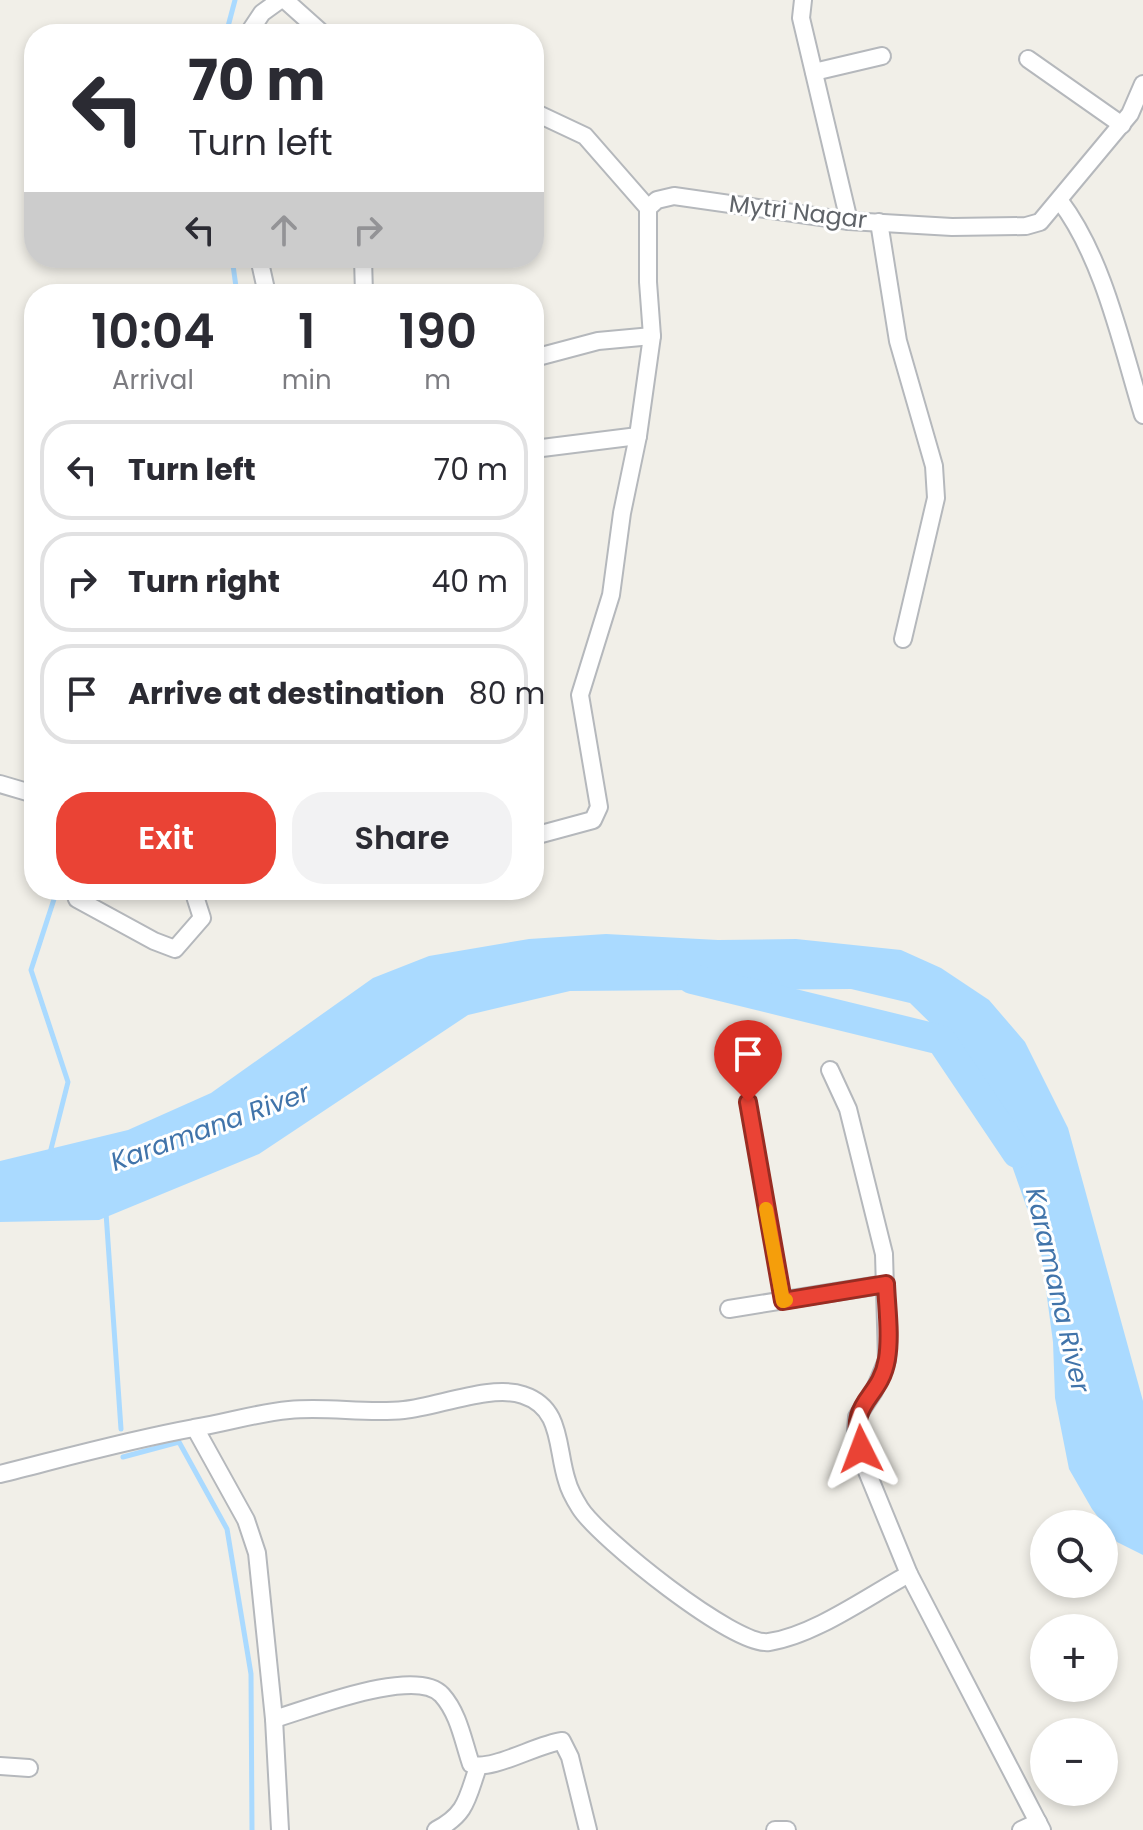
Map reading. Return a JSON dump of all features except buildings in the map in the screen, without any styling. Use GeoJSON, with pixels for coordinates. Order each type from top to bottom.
{"type":"FeatureCollection","features":[{"type":"Feature","properties":{"kind":"street"},"geometry":{"type":"LineString","coordinates":[[255,24],[262,13],[283,0],[311,24]]}},
{"type":"Feature","properties":{"kind":"street"},"geometry":{"type":"LineString","coordinates":[[803,0],[801,18],[849,221]]}},
{"type":"Feature","properties":{"kind":"street"},"geometry":{"type":"LineString","coordinates":[[814,72],[882,56]]}},
{"type":"Feature","properties":{"kind":"street"},"geometry":{"type":"LineString","coordinates":[[1028,59],[1122,125]]}},
{"type":"Feature","properties":{"kind":"street","name":"Mytri Nagar"},"geometry":{"type":"LineString","coordinates":[[648,208],[657,200],[674,196],[849,221],[952,227],[1026,226],[1040,222],[1060,201],[1130,114],[1143,84]]}},
{"type":"Feature","properties":{"kind":"street"},"geometry":{"type":"LineString","coordinates":[[544,117],[585,136],[648,208],[652,336],[611,595],[580,695],[599,807],[593,820],[585,824],[544,834]]}},
{"type":"Feature","properties":{"kind":"street"},"geometry":{"type":"LineString","coordinates":[[1060,201],[1075,221],[1110,307],[1143,415]]}},
{"type":"Feature","properties":{"kind":"street"},"geometry":{"type":"LineString","coordinates":[[879,222],[898,341],[935,477],[936,498],[903,639]]}},
{"type":"Feature","properties":{"kind":"street"},"geometry":{"type":"LineString","coordinates":[[544,355],[598,341],[652,336]]}},
{"type":"Feature","properties":{"kind":"street"},"geometry":{"type":"LineString","coordinates":[[544,448],[638,436]]}},
{"type":"Feature","properties":{"kind":"street"},"geometry":{"type":"LineString","coordinates":[[0,784],[24,791]]}},
{"type":"Feature","properties":{"kind":"street"},"geometry":{"type":"LineString","coordinates":[[79,900],[154,941],[175,949],[202,918],[196,900]]}},
{"type":"Feature","properties":{"kind":"street"},"geometry":{"type":"LineString","coordinates":[[830,1070],[848,1109],[884,1254],[887,1360],[874,1391],[857,1417],[856,1430],[866,1469],[909,1574],[1040,1826],[1021,1830]]}},
{"type":"Feature","properties":{"kind":"street"},"geometry":{"type":"LineString","coordinates":[[729,1309],[886,1284]]}},
{"type":"Feature","properties":{"kind":"street"},"geometry":{"type":"LineString","coordinates":[[0,1474],[163,1432],[292,1410],[406,1410],[453,1400],[519,1393],[536,1400],[552,1417],[567,1481],[581,1509],[622,1548],[699,1611],[742,1637],[765,1643],[796,1635],[909,1574]]}},
{"type":"Feature","properties":{"kind":"street"},"geometry":{"type":"LineString","coordinates":[[195,1428],[246,1520],[257,1553],[274,1719],[280,1830]]}},
{"type":"Feature","properties":{"kind":"street"},"geometry":{"type":"LineString","coordinates":[[274,1719],[379,1689],[428,1685],[441,1693],[449,1706],[471,1764],[478,1767],[562,1741],[570,1757],[588,1830]]}},
{"type":"Feature","properties":{"kind":"street"},"geometry":{"type":"LineString","coordinates":[[0,1766],[29,1768]]}},
{"type":"Feature","properties":{"kind":"street"},"geometry":{"type":"LineString","coordinates":[[436,1830],[462,1812],[478,1767]]}},
{"type":"Feature","properties":{"kind":"street"},"geometry":{"type":"LineString","coordinates":[[775,1830],[787,1830]]}},
{"type":"Feature","properties":{"kind":"lane"},"geometry":{"type":"LineString","coordinates":[[748,1102],[783,1301]]}},
{"type":"Feature","properties":{"kind":"water"},"geometry":{"type":"Polygon","coordinates":[[[606,934],[718,940],[796,939],[901,950],[941,968],[989,1000],[1025,1042],[1068,1128],[1143,1401],[1143,1555],[1118,1542],[1118,1510],[1093,1510],[1069,1469],[1055,1398],[1053,1342],[1040,1245],[1000,1132],[964,1056],[910,1003],[851,989],[570,991],[468,1015],[259,1154],[99,1220],[0,1222],[0,1161],[128,1130],[211,1093],[373,978],[429,956],[529,939],[606,934]]]}},
{"type":"Feature","properties":{"kind":"waterway"},"geometry":{"type":"LineString","coordinates":[[229,24],[235,0]]}},
{"type":"Feature","properties":{"kind":"waterway"},"geometry":{"type":"LineString","coordinates":[[233,268],[236,284]]}},
{"type":"Feature","properties":{"kind":"waterway"},"geometry":{"type":"LineString","coordinates":[[50,1153],[68,1082],[31,970],[54,900]]}},
{"type":"Feature","properties":{"kind":"waterway","name":"Karamana River"},"geometry":{"type":"LineString","coordinates":[[692,979],[941,1040],[1017,1153]]}},
{"type":"Feature","properties":{"kind":"waterway"},"geometry":{"type":"LineString","coordinates":[[106,1213],[121,1429]]}},
{"type":"Feature","properties":{"kind":"waterway"},"geometry":{"type":"LineString","coordinates":[[123,1457],[179,1442],[227,1529],[251,1674],[252,1830]]}},
{"type":"Feature","properties":{"kind":"slow traffic"},"geometry":{"type":"LineString","coordinates":[[766,1209],[783,1301],[786,1300]]}},
{"type":"Feature","properties":{"kind":"route"},"geometry":{"type":"LineString","coordinates":[[748,1102],[783,1301],[886,1284],[887,1360],[874,1391],[857,1417],[856,1430],[861,1449]]}}]}
